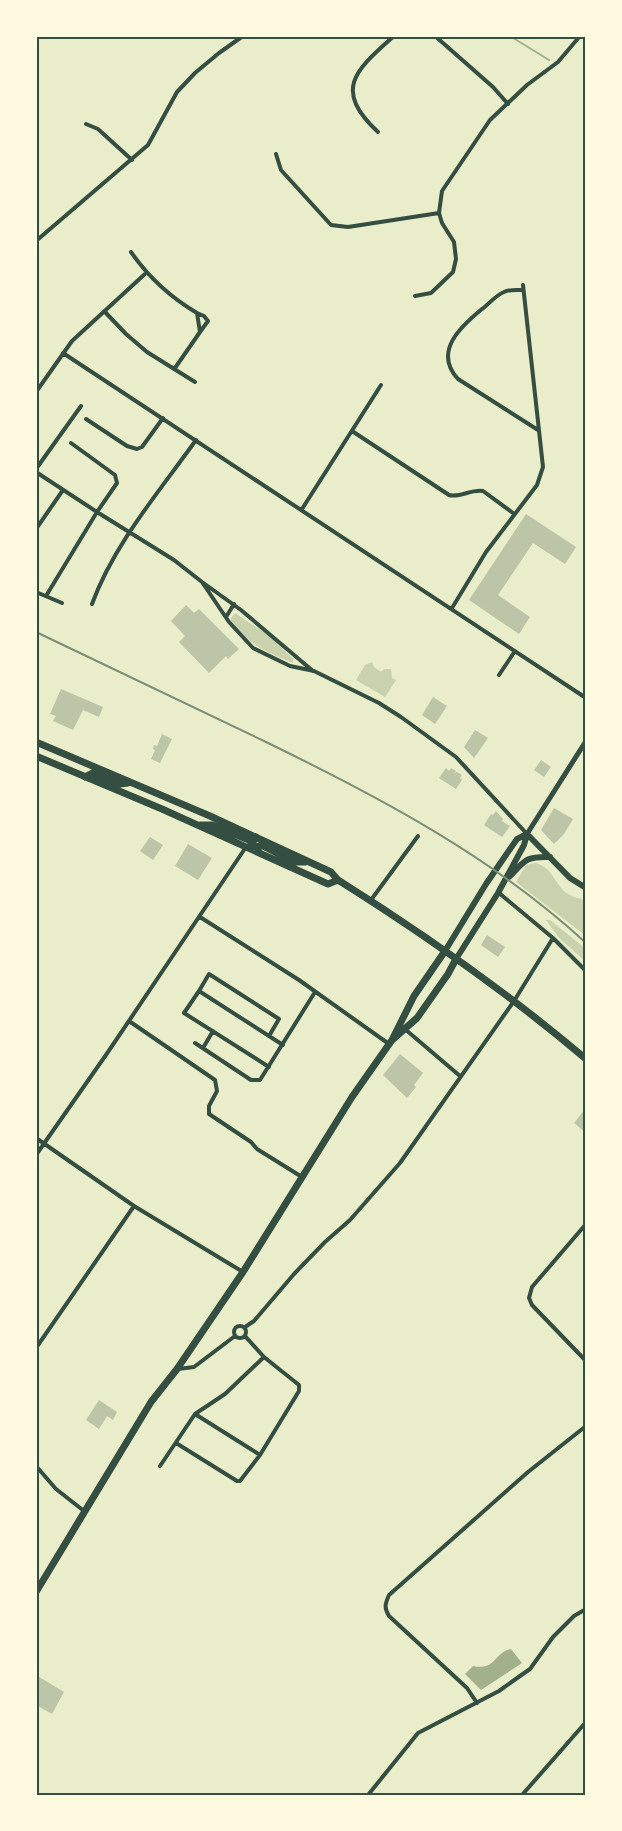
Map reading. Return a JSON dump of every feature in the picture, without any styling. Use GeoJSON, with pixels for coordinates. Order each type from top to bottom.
{"type":"FeatureCollection","features":[{"type":"Feature","properties":{"kind":"main road"},"geometry":{"type":"LineString","coordinates":[[36,742],[331,872],[338,880],[445,951],[514,1001],[586,1059]]}},
{"type":"Feature","properties":{"kind":"main road"},"geometry":{"type":"LineString","coordinates":[[36,756],[328,884],[338,880]]}},
{"type":"Feature","properties":{"kind":"main road"},"geometry":{"type":"LineString","coordinates":[[85,777],[93,772],[120,784],[131,783]]}},
{"type":"Feature","properties":{"kind":"main road"},"geometry":{"type":"LineString","coordinates":[[197,825],[212,825],[249,840],[254,840],[256,837]]}},
{"type":"Feature","properties":{"kind":"main road"},"geometry":{"type":"LineString","coordinates":[[527,834],[570,878],[586,888]]}},
{"type":"Feature","properties":{"kind":"main road"},"geometry":{"type":"LineString","coordinates":[[391,1042],[426,1006],[498,893],[524,845],[527,834]]}},
{"type":"Feature","properties":{"kind":"main road"},"geometry":{"type":"LineString","coordinates":[[36,1592],[151,1402],[177,1369],[243,1272],[352,1097],[391,1042],[414,996],[445,951],[471,907],[517,839],[527,834]]}},
{"type":"Feature","properties":{"kind":"main road"},"geometry":{"type":"LineString","coordinates":[[246,847],[263,846],[294,862],[308,862]]}},
{"type":"Feature","properties":{"kind":"main road"},"geometry":{"type":"LineString","coordinates":[[506,879],[526,859],[537,856],[550,857]]}},
{"type":"Feature","properties":{"kind":"street"},"geometry":{"type":"LineString","coordinates":[[36,241],[148,145],[177,92],[219,52],[243,36]]}},
{"type":"Feature","properties":{"kind":"street"},"geometry":{"type":"LineString","coordinates":[[378,132],[366,121],[357,106],[352,89],[355,76],[365,62],[394,36]]}},
{"type":"Feature","properties":{"kind":"street"},"geometry":{"type":"LineString","coordinates":[[435,36],[493,87],[508,105]]}},
{"type":"Feature","properties":{"kind":"street"},"geometry":{"type":"LineString","coordinates":[[571,36],[575,40]]}},
{"type":"Feature","properties":{"kind":"street"},"geometry":{"type":"LineString","coordinates":[[415,296],[431,293],[453,272],[456,259],[454,242],[442,223],[439,213],[442,191],[490,120],[527,85],[558,62],[580,36]]}},
{"type":"Feature","properties":{"kind":"street"},"geometry":{"type":"LineString","coordinates":[[86,124],[98,129],[132,160]]}},
{"type":"Feature","properties":{"kind":"street"},"geometry":{"type":"LineString","coordinates":[[276,154],[281,170],[331,225],[348,227],[439,213]]}},
{"type":"Feature","properties":{"kind":"street"},"geometry":{"type":"LineString","coordinates":[[131,252],[146,273],[180,303],[204,316],[208,321],[175,368]]}},
{"type":"Feature","properties":{"kind":"street"},"geometry":{"type":"LineString","coordinates":[[36,392],[72,341],[146,273]]}},
{"type":"Feature","properties":{"kind":"street"},"geometry":{"type":"LineString","coordinates":[[452,608],[486,552],[513,513],[537,485],[543,467],[523,288],[509,290],[473,316],[452,339],[448,347],[449,365],[451,372],[458,379],[538,430]]}},
{"type":"Feature","properties":{"kind":"street"},"geometry":{"type":"LineString","coordinates":[[105,312],[126,334],[147,351],[195,382]]}},
{"type":"Feature","properties":{"kind":"street"},"geometry":{"type":"LineString","coordinates":[[197,314],[200,332]]}},
{"type":"Feature","properties":{"kind":"street"},"geometry":{"type":"LineString","coordinates":[[63,353],[586,698]]}},
{"type":"Feature","properties":{"kind":"street"},"geometry":{"type":"LineString","coordinates":[[302,509],[381,385]]}},
{"type":"Feature","properties":{"kind":"street"},"geometry":{"type":"LineString","coordinates":[[81,406],[36,470],[63,490],[174,560],[234,604],[314,671],[379,703],[456,757],[527,834],[586,741]]}},
{"type":"Feature","properties":{"kind":"street"},"geometry":{"type":"LineString","coordinates":[[86,418],[126,446],[137,450],[142,447],[163,418]]}},
{"type":"Feature","properties":{"kind":"street"},"geometry":{"type":"LineString","coordinates":[[352,431],[449,495],[453,497],[476,490],[483,491],[513,513]]}},
{"type":"Feature","properties":{"kind":"street"},"geometry":{"type":"LineString","coordinates":[[92,604],[101,580],[130,532],[196,440]]}},
{"type":"Feature","properties":{"kind":"street"},"geometry":{"type":"LineString","coordinates":[[46,596],[117,483],[115,475],[71,442]]}},
{"type":"Feature","properties":{"kind":"street"},"geometry":{"type":"LineString","coordinates":[[36,529],[63,490]]}},
{"type":"Feature","properties":{"kind":"street"},"geometry":{"type":"LineString","coordinates":[[202,582],[226,617],[253,648],[290,666],[314,671]]}},
{"type":"Feature","properties":{"kind":"street"},"geometry":{"type":"LineString","coordinates":[[36,592],[62,603]]}},
{"type":"Feature","properties":{"kind":"street"},"geometry":{"type":"LineString","coordinates":[[226,617],[234,604]]}},
{"type":"Feature","properties":{"kind":"street"},"geometry":{"type":"LineString","coordinates":[[499,675],[515,651]]}},
{"type":"Feature","properties":{"kind":"street"},"geometry":{"type":"LineString","coordinates":[[370,901],[418,836]]}},
{"type":"Feature","properties":{"kind":"street"},"geometry":{"type":"LineString","coordinates":[[36,1155],[246,847]]}},
{"type":"Feature","properties":{"kind":"street"},"geometry":{"type":"LineString","coordinates":[[498,893],[553,938],[586,971]]}},
{"type":"Feature","properties":{"kind":"street"},"geometry":{"type":"LineString","coordinates":[[200,916],[391,1042]]}},
{"type":"Feature","properties":{"kind":"street"},"geometry":{"type":"LineString","coordinates":[[245,1328],[254,1322],[301,1268],[383,1184],[514,1001],[553,938]]}},
{"type":"Feature","properties":{"kind":"street"},"geometry":{"type":"LineString","coordinates":[[269,1036],[279,1019],[209,974],[184,1013],[269,1067]]}},
{"type":"Feature","properties":{"kind":"street"},"geometry":{"type":"LineString","coordinates":[[198,991],[283,1045]]}},
{"type":"Feature","properties":{"kind":"street"},"geometry":{"type":"LineString","coordinates":[[195,1043],[256,1081],[260,1080],[315,992]]}},
{"type":"Feature","properties":{"kind":"street"},"geometry":{"type":"LineString","coordinates":[[129,1021],[214,1080],[217,1091],[209,1106],[209,1114],[251,1142],[257,1149],[302,1177]]}},
{"type":"Feature","properties":{"kind":"street"},"geometry":{"type":"LineString","coordinates":[[405,1030],[460,1076]]}},
{"type":"Feature","properties":{"kind":"street"},"geometry":{"type":"LineString","coordinates":[[202,1048],[213,1031]]}},
{"type":"Feature","properties":{"kind":"street"},"geometry":{"type":"LineString","coordinates":[[36,1138],[134,1206],[243,1272]]}},
{"type":"Feature","properties":{"kind":"street"},"geometry":{"type":"LineString","coordinates":[[36,1348],[134,1206]]}},
{"type":"Feature","properties":{"kind":"street"},"geometry":{"type":"LineString","coordinates":[[586,1224],[532,1287],[529,1298],[532,1305],[586,1361]]}},
{"type":"Feature","properties":{"kind":"street"},"geometry":{"type":"LineString","coordinates":[[235,1336],[236,1326],[240,1325],[245,1328]]}},
{"type":"Feature","properties":{"kind":"street"},"geometry":{"type":"LineString","coordinates":[[176,1443],[240,1481],[260,1455],[299,1391],[299,1385],[264,1357],[245,1336],[245,1328]]}},
{"type":"Feature","properties":{"kind":"street"},"geometry":{"type":"LineString","coordinates":[[177,1369],[194,1367],[235,1336]]}},
{"type":"Feature","properties":{"kind":"street"},"geometry":{"type":"LineString","coordinates":[[235,1336],[240,1338],[245,1336]]}},
{"type":"Feature","properties":{"kind":"street"},"geometry":{"type":"LineString","coordinates":[[160,1466],[195,1414],[225,1394],[264,1357]]}},
{"type":"Feature","properties":{"kind":"street"},"geometry":{"type":"LineString","coordinates":[[195,1414],[260,1455]]}},
{"type":"Feature","properties":{"kind":"street"},"geometry":{"type":"LineString","coordinates":[[477,1703],[467,1688],[389,1616],[385,1609],[386,1602],[389,1595],[528,1472],[586,1426]]}},
{"type":"Feature","properties":{"kind":"street"},"geometry":{"type":"LineString","coordinates":[[36,1466],[56,1488],[84,1511]]}},
{"type":"Feature","properties":{"kind":"street"},"geometry":{"type":"LineString","coordinates":[[368,1795],[418,1733],[500,1691],[530,1669],[554,1637],[574,1616],[586,1609]]}},
{"type":"Feature","properties":{"kind":"street"},"geometry":{"type":"LineString","coordinates":[[522,1795],[586,1722]]}},
{"type":"Feature","properties":{"kind":"shaded area"},"geometry":{"type":"Polygon","coordinates":[[[235,613],[272,638],[293,659],[293,663],[266,651],[246,637],[231,621],[235,613]]]}},
{"type":"Feature","properties":{"kind":"shaded area"},"geometry":{"type":"Polygon","coordinates":[[[372,662],[374,667],[381,672],[384,669],[391,669],[392,678],[396,680],[385,697],[356,680],[365,665],[372,662]]]}},
{"type":"Feature","properties":{"kind":"shaded area"},"geometry":{"type":"Polygon","coordinates":[[[535,863],[548,870],[565,892],[586,901],[586,936],[516,882],[526,865],[535,863]]]}},
{"type":"Feature","properties":{"kind":"shaded area"},"geometry":{"type":"Polygon","coordinates":[[[546,920],[550,920],[586,949],[586,962],[558,937],[546,920]]]}},
{"type":"Feature","properties":{"kind":"shaded area"},"geometry":{"type":"Polygon","coordinates":[[[511,1649],[522,1663],[481,1690],[465,1674],[473,1666],[486,1666],[511,1649]]]}},
{"type":"Feature","properties":{"kind":"building"},"geometry":{"type":"Polygon","coordinates":[[[526,514],[576,547],[565,564],[533,543],[498,595],[530,617],[519,634],[469,600],[526,514]]]}},
{"type":"Feature","properties":{"kind":"building"},"geometry":{"type":"Polygon","coordinates":[[[186,605],[194,613],[199,609],[239,649],[228,659],[226,656],[209,673],[179,642],[185,636],[171,621],[186,605]]]}},
{"type":"Feature","properties":{"kind":"building"},"geometry":{"type":"Polygon","coordinates":[[[61,689],[103,707],[99,717],[83,710],[73,730],[53,721],[56,716],[50,714],[61,689]]]}},
{"type":"Feature","properties":{"kind":"building"},"geometry":{"type":"Polygon","coordinates":[[[433,697],[447,706],[435,724],[422,715],[433,697]]]}},
{"type":"Feature","properties":{"kind":"building"},"geometry":{"type":"Polygon","coordinates":[[[475,730],[488,738],[474,758],[464,747],[475,730]]]}},
{"type":"Feature","properties":{"kind":"building"},"geometry":{"type":"Polygon","coordinates":[[[162,734],[172,739],[160,763],[151,759],[155,750],[154,745],[157,746],[162,734]]]}},
{"type":"Feature","properties":{"kind":"building"},"geometry":{"type":"Polygon","coordinates":[[[541,760],[551,767],[544,777],[534,770],[541,760]]]}},
{"type":"Feature","properties":{"kind":"building"},"geometry":{"type":"Polygon","coordinates":[[[446,768],[449,771],[451,768],[456,771],[454,774],[457,772],[462,775],[460,778],[462,780],[456,789],[439,778],[446,768]]]}},
{"type":"Feature","properties":{"kind":"building"},"geometry":{"type":"Polygon","coordinates":[[[554,808],[573,819],[564,834],[554,844],[541,830],[554,808]]]}},
{"type":"Feature","properties":{"kind":"building"},"geometry":{"type":"Polygon","coordinates":[[[496,811],[503,819],[502,821],[510,826],[502,837],[484,825],[491,814],[493,815],[496,811]]]}},
{"type":"Feature","properties":{"kind":"building"},"geometry":{"type":"Polygon","coordinates":[[[150,837],[163,845],[153,860],[140,851],[150,837]]]}},
{"type":"Feature","properties":{"kind":"building"},"geometry":{"type":"Polygon","coordinates":[[[188,844],[212,858],[198,880],[175,866],[188,844]]]}},
{"type":"Feature","properties":{"kind":"building"},"geometry":{"type":"Polygon","coordinates":[[[487,935],[505,947],[498,957],[481,945],[487,935]]]}},
{"type":"Feature","properties":{"kind":"building"},"geometry":{"type":"Polygon","coordinates":[[[400,1054],[423,1073],[407,1098],[383,1075],[400,1054]]]}},
{"type":"Feature","properties":{"kind":"building"},"geometry":{"type":"Polygon","coordinates":[[[586,1108],[586,1133],[574,1123],[586,1108]]]}},
{"type":"Feature","properties":{"kind":"building"},"geometry":{"type":"Polygon","coordinates":[[[99,1400],[117,1412],[113,1420],[107,1416],[99,1429],[86,1420],[99,1400]]]}},
{"type":"Feature","properties":{"kind":"building"},"geometry":{"type":"Polygon","coordinates":[[[36,1675],[64,1692],[52,1714],[36,1705],[36,1675]]]}},
{"type":"Feature","properties":{"kind":"waterway"},"geometry":{"type":"LineString","coordinates":[[510,36],[549,60]]}},
{"type":"Feature","properties":{"kind":"railway"},"geometry":{"type":"LineString","coordinates":[[36,632],[266,742],[392,807],[474,856],[513,883],[586,943]]}}]}
